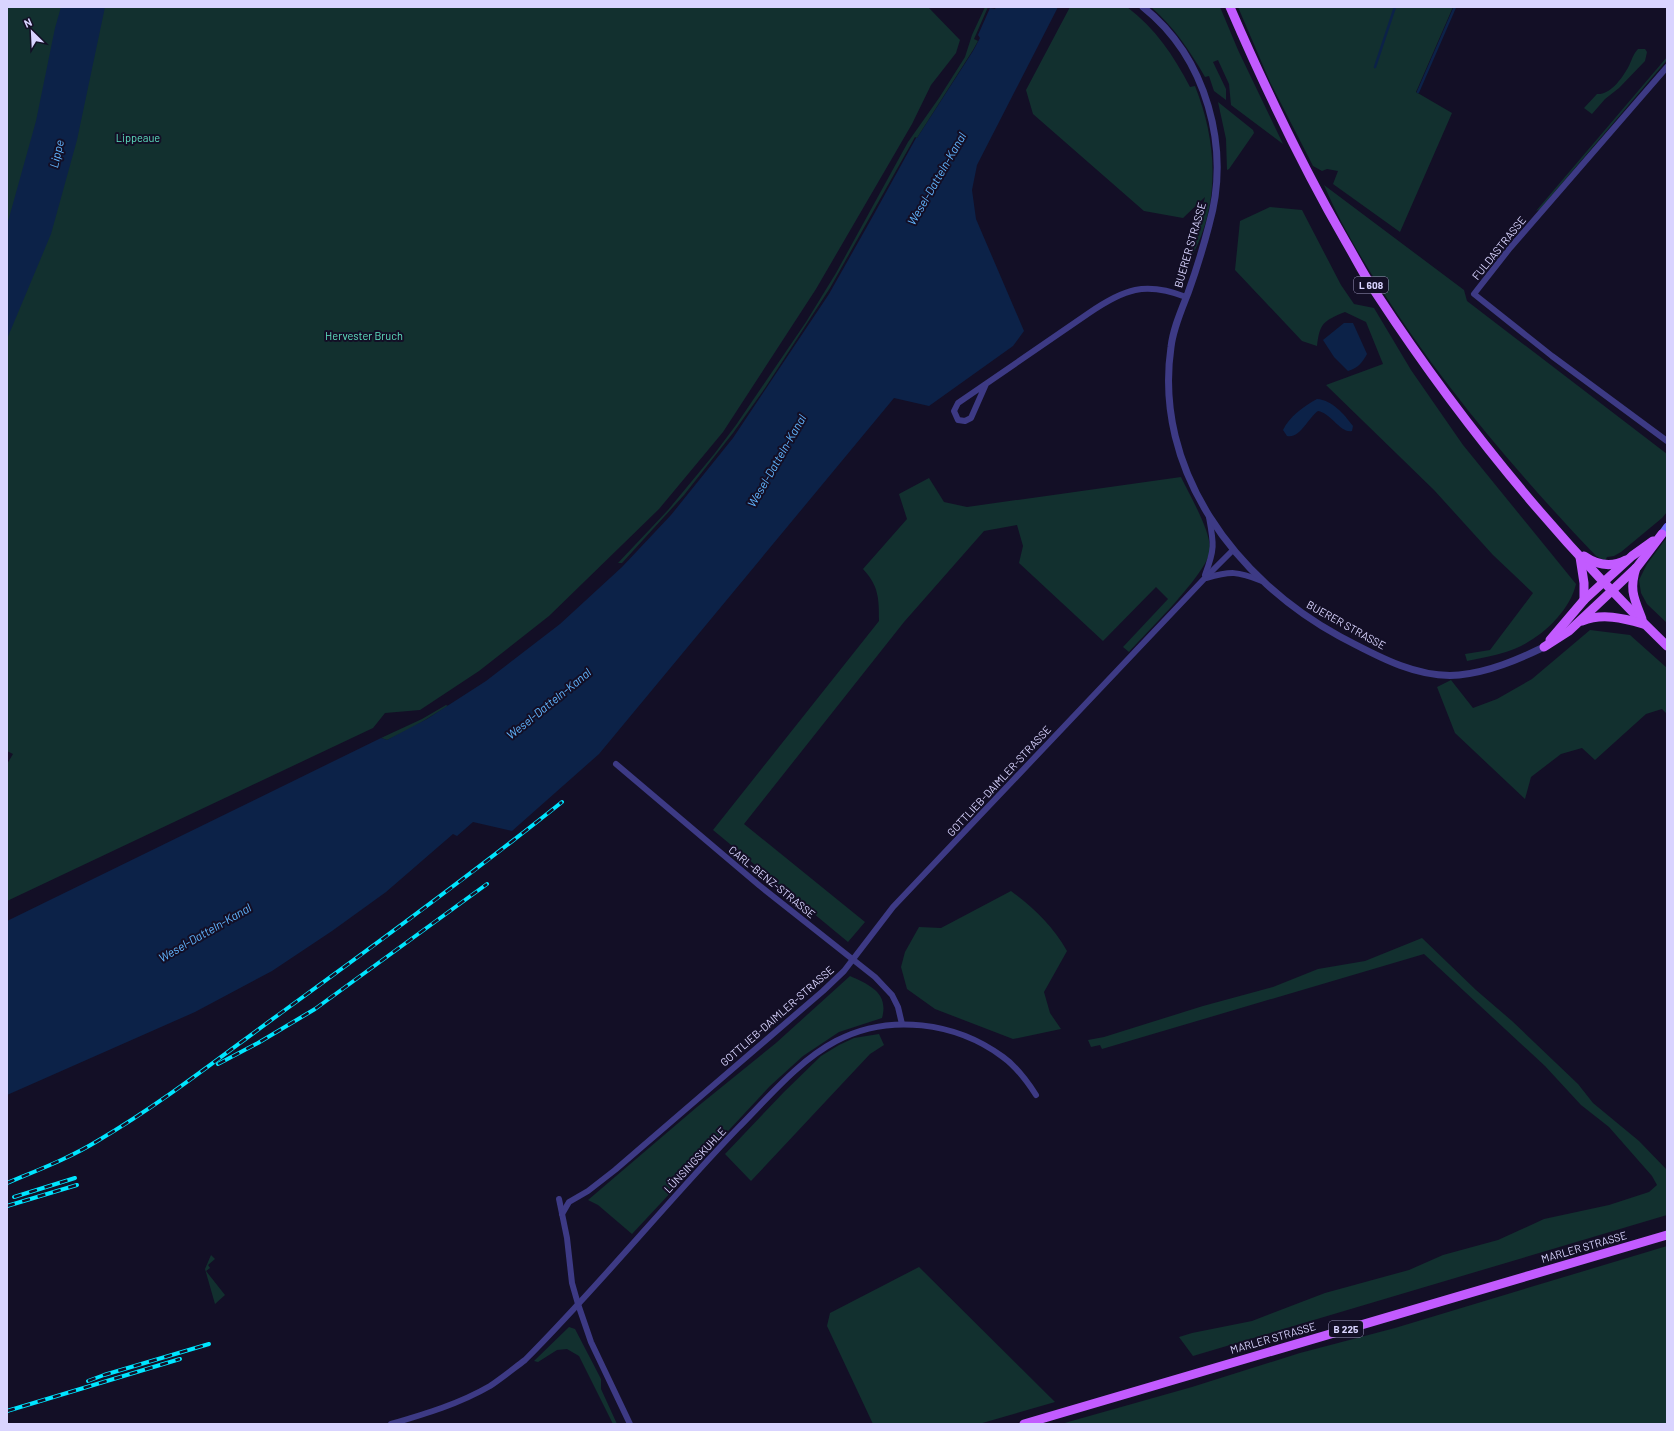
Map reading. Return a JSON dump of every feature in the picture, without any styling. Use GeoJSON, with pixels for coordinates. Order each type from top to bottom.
{"type":"FeatureCollection","features":[{"type":"Feature","properties":{"kind":"main road","name":"L 608"},"geometry":{"type":"LineString","coordinates":[[1230,7],[1254,63],[1296,151],[1315,188],[1375,292],[1434,377],[1499,461],[1580,557],[1667,646]]}},
{"type":"Feature","properties":{"kind":"main road"},"geometry":{"type":"LineString","coordinates":[[1544,647],[1584,600],[1632,556],[1664,531]]}},
{"type":"Feature","properties":{"kind":"main road"},"geometry":{"type":"LineString","coordinates":[[1544,647],[1557,640],[1577,624],[1637,567],[1664,531]]}},
{"type":"Feature","properties":{"kind":"main road"},"geometry":{"type":"LineString","coordinates":[[1571,546],[1593,562],[1603,565],[1621,563],[1632,556]]}},
{"type":"Feature","properties":{"kind":"main road"},"geometry":{"type":"LineString","coordinates":[[1580,557],[1584,583],[1584,600]]}},
{"type":"Feature","properties":{"kind":"main road"},"geometry":{"type":"LineString","coordinates":[[1637,567],[1632,581],[1632,592],[1645,624]]}},
{"type":"Feature","properties":{"kind":"main road"},"geometry":{"type":"LineString","coordinates":[[1577,624],[1598,617],[1626,619],[1645,624]]}},
{"type":"Feature","properties":{"kind":"main road","name":"MARLER STRASSE"},"geometry":{"type":"LineString","coordinates":[[1024,1424],[1667,1235]]}},
{"type":"Feature","properties":{"kind":"street","name":"BUERER STRASSE"},"geometry":{"type":"LineString","coordinates":[[1142,7],[1165,29],[1189,63],[1205,95],[1215,136],[1218,164],[1214,202],[1209,224],[1170,349],[1169,374],[1170,405],[1175,437],[1186,472],[1209,517],[1233,550],[1262,581],[1294,608],[1323,627],[1380,656],[1412,669],[1445,675],[1471,673],[1511,662],[1544,647]]}},
{"type":"Feature","properties":{"kind":"street","name":"FULDASTRASSE"},"geometry":{"type":"LineString","coordinates":[[1667,67],[1510,248],[1474,294],[1552,356],[1667,441]]}},
{"type":"Feature","properties":{"kind":"street","name":"BUERER STRASSE"},"geometry":{"type":"LineString","coordinates":[[986,384],[971,418],[965,421],[958,420],[954,414],[956,405],[986,384],[1097,308],[1118,295],[1140,289],[1154,288],[1168,290],[1186,297]]}},
{"type":"Feature","properties":{"kind":"street","name":"GOTTLIEB-DAIMLER-STRASSE"},"geometry":{"type":"LineString","coordinates":[[1204,578],[1212,558],[1214,544],[1209,517]]}},
{"type":"Feature","properties":{"kind":"street","name":"GOTTLIEB-DAIMLER-STRASSE"},"geometry":{"type":"LineString","coordinates":[[562,1214],[568,1202],[588,1191],[620,1165],[823,991],[853,960],[893,908],[1204,578],[1233,550]]}},
{"type":"Feature","properties":{"kind":"street"},"geometry":{"type":"LineString","coordinates":[[1204,578],[1235,572],[1262,581]]}},
{"type":"Feature","properties":{"kind":"street","name":"CARL-BENZ-STRASSE"},"geometry":{"type":"LineString","coordinates":[[616,764],[760,886],[874,977],[892,995],[898,1008],[902,1024]]}},
{"type":"Feature","properties":{"kind":"street","name":"LÜNSINGSKUHLE"},"geometry":{"type":"LineString","coordinates":[[391,1424],[449,1406],[489,1386],[525,1360],[578,1304],[713,1155],[797,1069],[825,1047],[848,1035],[878,1026],[902,1024],[922,1025],[941,1029],[982,1044],[1004,1058],[1024,1076],[1036,1095]]}},
{"type":"Feature","properties":{"kind":"street"},"geometry":{"type":"LineString","coordinates":[[559,1199],[572,1283],[578,1304],[591,1342],[630,1424]]}},
{"type":"Feature","properties":{"kind":"green space","name":"Hervester Bruch"},"geometry":{"type":"Polygon","coordinates":[[[7,7],[928,7],[960,40],[956,53],[931,85],[912,124],[816,289],[723,432],[659,509],[549,616],[479,671],[420,710],[385,713],[373,728],[7,901],[7,764],[13,754],[7,751],[7,7]]]}},
{"type":"Feature","properties":{"kind":"green space"},"geometry":{"type":"Polygon","coordinates":[[[985,7],[988,7],[974,39],[978,41],[973,50],[917,138],[915,137],[830,288],[765,388],[733,433],[684,495],[622,563],[618,563],[668,510],[715,453],[736,425],[806,322],[836,273],[908,142],[939,98],[965,57],[972,35],[985,7]]]}},
{"type":"Feature","properties":{"kind":"green space"},"geometry":{"type":"Polygon","coordinates":[[[1070,7],[1127,7],[1155,33],[1163,43],[1190,87],[1195,86],[1208,128],[1213,172],[1208,215],[1192,256],[1186,252],[1192,248],[1205,197],[1183,218],[1144,211],[1033,114],[1026,90],[1070,7]]]}},
{"type":"Feature","properties":{"kind":"green space"},"geometry":{"type":"Polygon","coordinates":[[[1151,7],[1220,7],[1238,50],[1283,144],[1231,105],[1229,84],[1218,60],[1213,62],[1226,89],[1226,100],[1214,91],[1209,76],[1205,77],[1181,40],[1151,7]]]}},
{"type":"Feature","properties":{"kind":"green space"},"geometry":{"type":"Polygon","coordinates":[[[1238,7],[1453,7],[1416,92],[1452,113],[1400,232],[1333,184],[1338,171],[1327,169],[1322,171],[1313,166],[1270,82],[1238,7]]]}},
{"type":"Feature","properties":{"kind":"green space"},"geometry":{"type":"Polygon","coordinates":[[[1638,49],[1645,49],[1647,52],[1645,61],[1619,88],[1605,99],[1592,114],[1584,108],[1597,94],[1610,90],[1617,83],[1624,75],[1638,49]]]}},
{"type":"Feature","properties":{"kind":"green space"},"geometry":{"type":"Polygon","coordinates":[[[1667,57],[1667,60],[1540,209],[1536,211],[1667,57]]]}},
{"type":"Feature","properties":{"kind":"green space"},"geometry":{"type":"Polygon","coordinates":[[[1218,102],[1253,130],[1254,133],[1227,170],[1226,139],[1218,102]]]}},
{"type":"Feature","properties":{"kind":"green space"},"geometry":{"type":"Polygon","coordinates":[[[1324,185],[1464,290],[1467,301],[1667,454],[1667,512],[1662,518],[1621,552],[1614,556],[1607,557],[1605,561],[1596,556],[1509,460],[1429,360],[1365,264],[1343,225],[1324,185]]]}},
{"type":"Feature","properties":{"kind":"green space"},"geometry":{"type":"Polygon","coordinates":[[[1270,207],[1302,210],[1341,285],[1354,304],[1374,308],[1411,370],[1463,445],[1576,584],[1572,595],[1559,616],[1550,626],[1529,642],[1506,652],[1467,661],[1465,654],[1490,650],[1533,593],[1493,555],[1434,490],[1326,385],[1383,364],[1366,322],[1345,312],[1332,318],[1324,324],[1321,328],[1317,346],[1302,341],[1235,270],[1240,221],[1270,207]]]}},
{"type":"Feature","properties":{"kind":"green space"},"geometry":{"type":"Polygon","coordinates":[[[1181,477],[1207,533],[1210,550],[1207,560],[1188,587],[1129,652],[1123,647],[1168,599],[1156,587],[1103,641],[1019,563],[1023,546],[1017,525],[984,531],[904,622],[744,824],[865,922],[848,942],[713,830],[879,621],[877,593],[872,581],[863,569],[907,519],[899,494],[929,478],[944,502],[967,507],[1181,477]]]}},
{"type":"Feature","properties":{"kind":"green space"},"geometry":{"type":"Polygon","coordinates":[[[1667,537],[1667,623],[1647,604],[1641,593],[1639,580],[1647,564],[1667,537]]]}},
{"type":"Feature","properties":{"kind":"green space"},"geometry":{"type":"Polygon","coordinates":[[[1590,630],[1630,635],[1667,668],[1667,714],[1662,709],[1646,714],[1595,760],[1582,748],[1561,754],[1531,777],[1525,799],[1455,733],[1437,687],[1451,680],[1473,708],[1497,699],[1532,679],[1590,630]]]}},
{"type":"Feature","properties":{"kind":"green space"},"geometry":{"type":"Polygon","coordinates":[[[446,705],[448,706],[407,731],[387,740],[381,738],[422,719],[446,705]]]}},
{"type":"Feature","properties":{"kind":"green space"},"geometry":{"type":"Polygon","coordinates":[[[1011,891],[1042,918],[1056,933],[1067,951],[1044,992],[1050,1013],[1061,1029],[1013,1039],[935,1009],[907,989],[901,967],[905,952],[919,927],[941,928],[1011,891]]]}},
{"type":"Feature","properties":{"kind":"green space"},"geometry":{"type":"Polygon","coordinates":[[[1422,938],[1578,1084],[1593,1103],[1639,1141],[1667,1170],[1667,1215],[1193,1356],[1179,1337],[1252,1321],[1325,1293],[1409,1270],[1443,1255],[1498,1240],[1544,1219],[1609,1205],[1649,1192],[1657,1185],[1652,1176],[1609,1127],[1581,1105],[1545,1066],[1424,954],[1102,1049],[1100,1045],[1091,1047],[1088,1040],[1104,1037],[1203,1006],[1273,987],[1318,969],[1365,961],[1422,938]]]}},
{"type":"Feature","properties":{"kind":"green space"},"geometry":{"type":"Polygon","coordinates":[[[850,976],[871,987],[880,996],[883,1002],[882,1018],[839,1032],[803,1056],[770,1086],[632,1234],[598,1205],[588,1200],[697,1107],[776,1043],[850,976]]]}},
{"type":"Feature","properties":{"kind":"green space"},"geometry":{"type":"Polygon","coordinates":[[[879,1034],[884,1045],[870,1054],[751,1181],[725,1154],[784,1092],[821,1056],[854,1038],[879,1034]]]}},
{"type":"Feature","properties":{"kind":"green space"},"geometry":{"type":"Polygon","coordinates":[[[1667,1246],[1667,1424],[1061,1424],[1192,1387],[1300,1353],[1395,1328],[1667,1246]]]}},
{"type":"Feature","properties":{"kind":"green space"},"geometry":{"type":"Polygon","coordinates":[[[211,1255],[215,1259],[208,1265],[210,1268],[206,1271],[225,1295],[215,1304],[205,1269],[211,1255]]]}},
{"type":"Feature","properties":{"kind":"green space"},"geometry":{"type":"Polygon","coordinates":[[[919,1267],[1055,1402],[979,1424],[873,1424],[827,1326],[830,1313],[919,1267]]]}},
{"type":"Feature","properties":{"kind":"green space"},"geometry":{"type":"Polygon","coordinates":[[[569,1327],[575,1329],[601,1379],[601,1389],[617,1424],[613,1424],[579,1356],[567,1349],[557,1350],[538,1362],[534,1361],[569,1327]]]}},
{"type":"Feature","properties":{"kind":"water","name":"Lippe"},"geometry":{"type":"Polygon","coordinates":[[[61,7],[105,7],[77,140],[51,234],[7,339],[7,225],[36,121],[55,28],[61,7]]]}},
{"type":"Feature","properties":{"kind":"water","name":"Wesel-Datteln-Kanal"},"geometry":{"type":"Polygon","coordinates":[[[996,7],[1058,7],[977,165],[972,190],[976,219],[1024,331],[1013,346],[929,406],[894,398],[599,754],[512,831],[473,822],[457,836],[453,834],[386,892],[332,931],[272,971],[195,1012],[7,1095],[7,921],[381,738],[387,740],[427,719],[486,681],[560,624],[622,567],[671,515],[733,438],[829,294],[916,138],[973,51],[980,38],[978,35],[990,8],[995,9],[996,7]]]}},
{"type":"Feature","properties":{"kind":"water"},"geometry":{"type":"Polygon","coordinates":[[[1344,323],[1353,323],[1367,354],[1359,365],[1348,371],[1334,357],[1323,340],[1344,323]]]}},
{"type":"Feature","properties":{"kind":"water"},"geometry":{"type":"Polygon","coordinates":[[[1317,399],[1328,402],[1337,408],[1353,426],[1352,431],[1348,431],[1340,427],[1327,415],[1318,411],[1300,431],[1292,436],[1287,436],[1283,430],[1293,416],[1302,408],[1317,399]]]}},
{"type":"Feature","properties":{"kind":"waterway"},"geometry":{"type":"LineString","coordinates":[[1375,67],[1395,7]]}},
{"type":"Feature","properties":{"kind":"waterway"},"geometry":{"type":"LineString","coordinates":[[1418,92],[1455,7]]}},
{"type":"Feature","properties":{"kind":"railway"},"geometry":{"type":"LineString","coordinates":[[7,1183],[77,1152],[147,1110],[425,908],[562,802]]}},
{"type":"Feature","properties":{"kind":"railway"},"geometry":{"type":"LineString","coordinates":[[218,1064],[258,1043],[315,1009],[487,884]]}},
{"type":"Feature","properties":{"kind":"railway"},"geometry":{"type":"LineString","coordinates":[[14,1197],[75,1178]]}},
{"type":"Feature","properties":{"kind":"railway"},"geometry":{"type":"LineString","coordinates":[[7,1206],[77,1185]]}},
{"type":"Feature","properties":{"kind":"railway"},"geometry":{"type":"LineString","coordinates":[[88,1381],[209,1344]]}},
{"type":"Feature","properties":{"kind":"railway"},"geometry":{"type":"LineString","coordinates":[[7,1411],[180,1359]]}},
{"type":"Feature","properties":{"kind":"park label","name":"Lippeaue"},"geometry":{"type":"Point","coordinates":[138,138]}}]}
